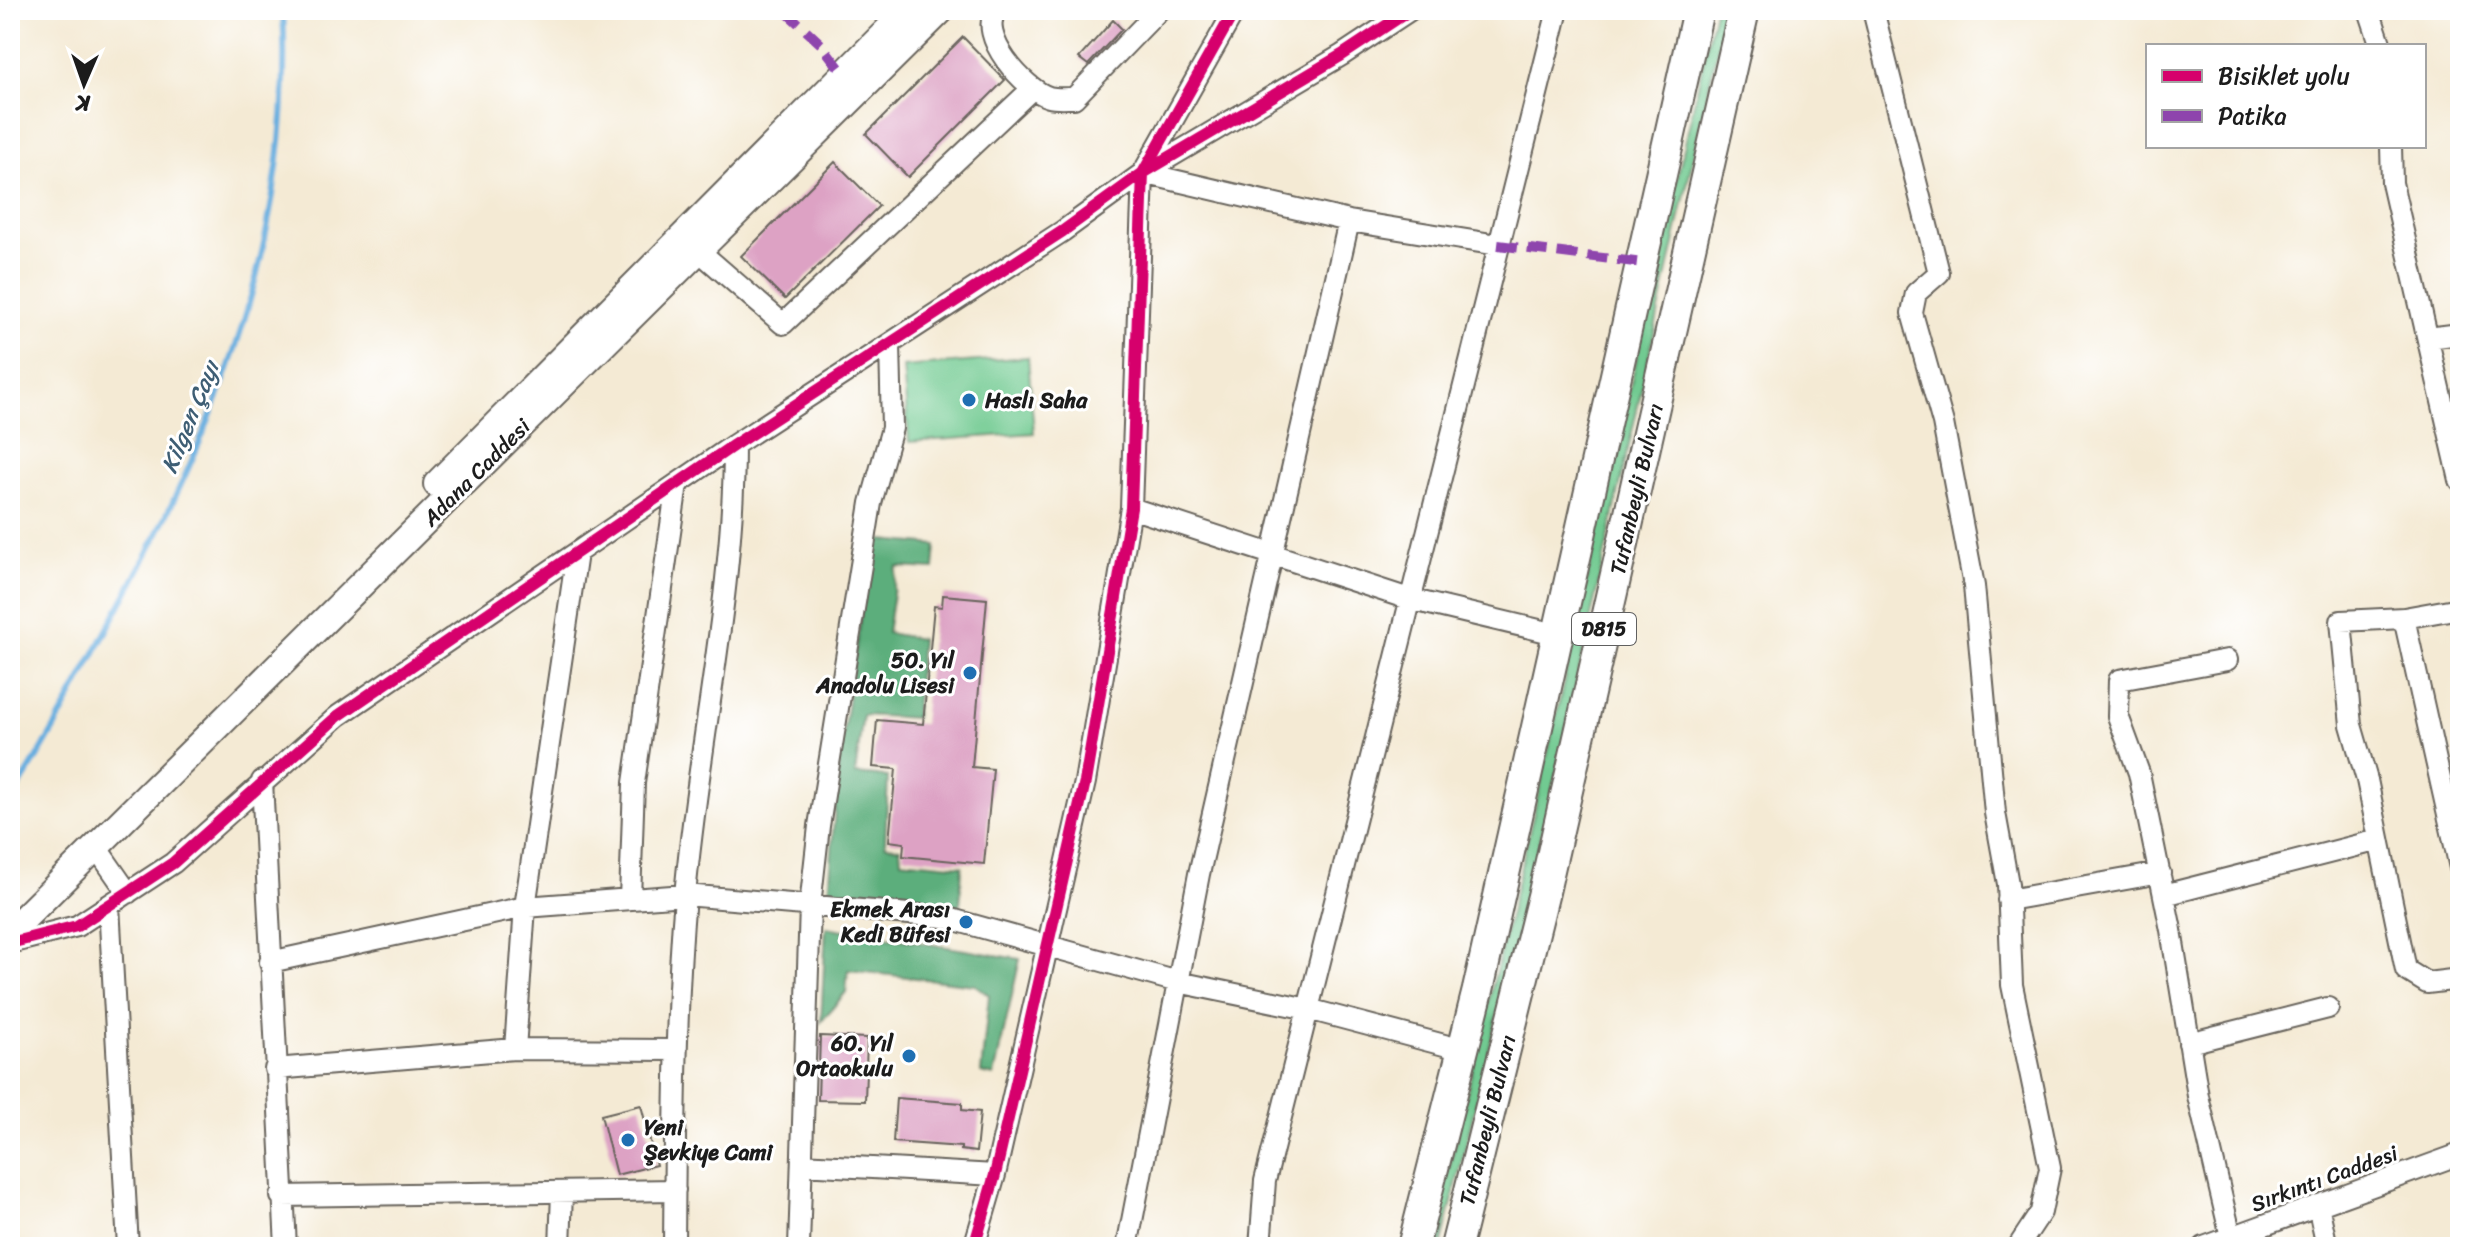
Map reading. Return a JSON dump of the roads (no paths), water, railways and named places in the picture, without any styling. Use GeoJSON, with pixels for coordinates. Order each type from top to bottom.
{"type":"FeatureCollection","features":[{"type":"Feature","properties":{"kind":"highway","name":"Tufanbeyli Bulvarı"},"geometry":{"type":"LineString","coordinates":[[1413,1247],[1463,1050],[1560,635],[1698,10]]}},
{"type":"Feature","properties":{"kind":"highway","name":"Tufanbeyli Bulvarı"},"geometry":{"type":"LineString","coordinates":[[1456,1247],[1547,876],[1744,10]]}},
{"type":"Feature","properties":{"kind":"main road"},"geometry":{"type":"LineString","coordinates":[[10,911],[908,10]]}},
{"type":"Feature","properties":{"kind":"main road","name":"Adana Caddesi"},"geometry":{"type":"LineString","coordinates":[[10,932],[941,10]]}},
{"type":"Feature","properties":{"kind":"street"},"geometry":{"type":"LineString","coordinates":[[997,10],[993,14],[991,35],[1003,56],[1033,88],[1050,98],[1074,98],[1159,10]]}},
{"type":"Feature","properties":{"kind":"street"},"geometry":{"type":"LineString","coordinates":[[974,1247],[995,1175],[1085,782],[1131,508],[1143,173],[1235,10]]}},
{"type":"Feature","properties":{"kind":"street"},"geometry":{"type":"LineString","coordinates":[[10,943],[77,926],[128,893],[173,863],[338,716],[734,445],[1063,231],[1143,173],[1342,55],[1410,10]]}},
{"type":"Feature","properties":{"kind":"street"},"geometry":{"type":"LineString","coordinates":[[1260,1247],[1265,1181],[1558,10]]}},
{"type":"Feature","properties":{"kind":"street"},"geometry":{"type":"LineString","coordinates":[[1873,10],[1939,273],[1916,293],[1912,313],[1943,423],[1974,586],[1995,813],[2008,900],[2012,985],[2050,1168],[2041,1212],[2018,1247]]}},
{"type":"Feature","properties":{"kind":"street"},"geometry":{"type":"LineString","coordinates":[[2369,10],[2380,44]]}},
{"type":"Feature","properties":{"kind":"street"},"geometry":{"type":"LineString","coordinates":[[699,251],[783,324],[1033,88]]}},
{"type":"Feature","properties":{"kind":"street"},"geometry":{"type":"LineString","coordinates":[[2391,148],[2392,183],[2460,480]]}},
{"type":"Feature","properties":{"kind":"street"},"geometry":{"type":"LineString","coordinates":[[1143,173],[1349,221],[1498,245]]}},
{"type":"Feature","properties":{"kind":"street"},"geometry":{"type":"LineString","coordinates":[[1127,1247],[1199,874],[1349,221]]}},
{"type":"Feature","properties":{"kind":"street"},"geometry":{"type":"LineString","coordinates":[[2428,338],[2460,334]]}},
{"type":"Feature","properties":{"kind":"street"},"geometry":{"type":"LineString","coordinates":[[799,1247],[810,906],[819,826],[871,503],[892,428],[890,344]]}},
{"type":"Feature","properties":{"kind":"street"},"geometry":{"type":"LineString","coordinates":[[674,1247],[676,1050],[685,895],[734,513],[734,445]]}},
{"type":"Feature","properties":{"kind":"street"},"geometry":{"type":"LineString","coordinates":[[630,899],[634,783],[677,484]]}},
{"type":"Feature","properties":{"kind":"street"},"geometry":{"type":"LineString","coordinates":[[1131,508],[1409,599],[1560,635]]}},
{"type":"Feature","properties":{"kind":"street"},"geometry":{"type":"LineString","coordinates":[[515,1049],[525,907],[577,553]]}},
{"type":"Feature","properties":{"kind":"street"},"geometry":{"type":"LineString","coordinates":[[2460,608],[2404,618],[2341,621],[2351,725],[2406,970],[2427,983],[2460,979]]}},
{"type":"Feature","properties":{"kind":"street"},"geometry":{"type":"LineString","coordinates":[[2404,618],[2460,868]]}},
{"type":"Feature","properties":{"kind":"street"},"geometry":{"type":"LineString","coordinates":[[2215,1244],[2189,1043],[2160,873],[2139,773],[2118,716],[2119,680],[2227,660]]}},
{"type":"Feature","properties":{"kind":"street"},"geometry":{"type":"LineString","coordinates":[[262,781],[286,1247]]}},
{"type":"Feature","properties":{"kind":"street"},"geometry":{"type":"LineString","coordinates":[[2164,895],[2379,840]]}},
{"type":"Feature","properties":{"kind":"street"},"geometry":{"type":"LineString","coordinates":[[96,847],[128,893]]}},
{"type":"Feature","properties":{"kind":"street"},"geometry":{"type":"LineString","coordinates":[[2008,900],[2160,873]]}},
{"type":"Feature","properties":{"kind":"street"},"geometry":{"type":"LineString","coordinates":[[270,962],[525,907],[685,895],[944,917],[1178,982],[1308,1009],[1463,1050]]}},
{"type":"Feature","properties":{"kind":"street"},"geometry":{"type":"LineString","coordinates":[[109,905],[128,1247]]}},
{"type":"Feature","properties":{"kind":"street"},"geometry":{"type":"LineString","coordinates":[[2189,1043],[2328,1008]]}},
{"type":"Feature","properties":{"kind":"street"},"geometry":{"type":"LineString","coordinates":[[275,1069],[515,1049],[676,1050]]}},
{"type":"Feature","properties":{"kind":"street","name":"Sırkıntı Caddesi"},"geometry":{"type":"LineString","coordinates":[[2215,1244],[2460,1154]]}},
{"type":"Feature","properties":{"kind":"street"},"geometry":{"type":"LineString","coordinates":[[802,1164],[995,1175]]}},
{"type":"Feature","properties":{"kind":"street"},"geometry":{"type":"LineString","coordinates":[[281,1196],[675,1190]]}},
{"type":"Feature","properties":{"kind":"street"},"geometry":{"type":"LineString","coordinates":[[560,1247],[562,1192]]}},
{"type":"Feature","properties":{"kind":"street"},"geometry":{"type":"LineString","coordinates":[[2318,1205],[2327,1247]]}},
{"type":"Feature","properties":{"kind":"waterway","name":"Kilgen Çayı"},"geometry":{"type":"LineString","coordinates":[[10,800],[65,709],[153,543],[187,471],[243,324],[263,249],[277,171],[284,92],[283,10]]}},
{"type":"Feature","properties":{"kind":"place","name":"Haslı Saha"},"geometry":{"type":"Point","coordinates":[969,400]}},
{"type":"Feature","properties":{"kind":"place","name":"50. Yıl Anadolu Lisesi"},"geometry":{"type":"Point","coordinates":[970,673]}},
{"type":"Feature","properties":{"kind":"place","name":"Ekmek Arası Kedi Büfesi"},"geometry":{"type":"Point","coordinates":[966,922]}},
{"type":"Feature","properties":{"kind":"place","name":"60. Yıl Ortaokulu"},"geometry":{"type":"Point","coordinates":[909,1056]}},
{"type":"Feature","properties":{"kind":"place","name":"Yeni Şevkiye Cami"},"geometry":{"type":"Point","coordinates":[628,1140]}}]}
